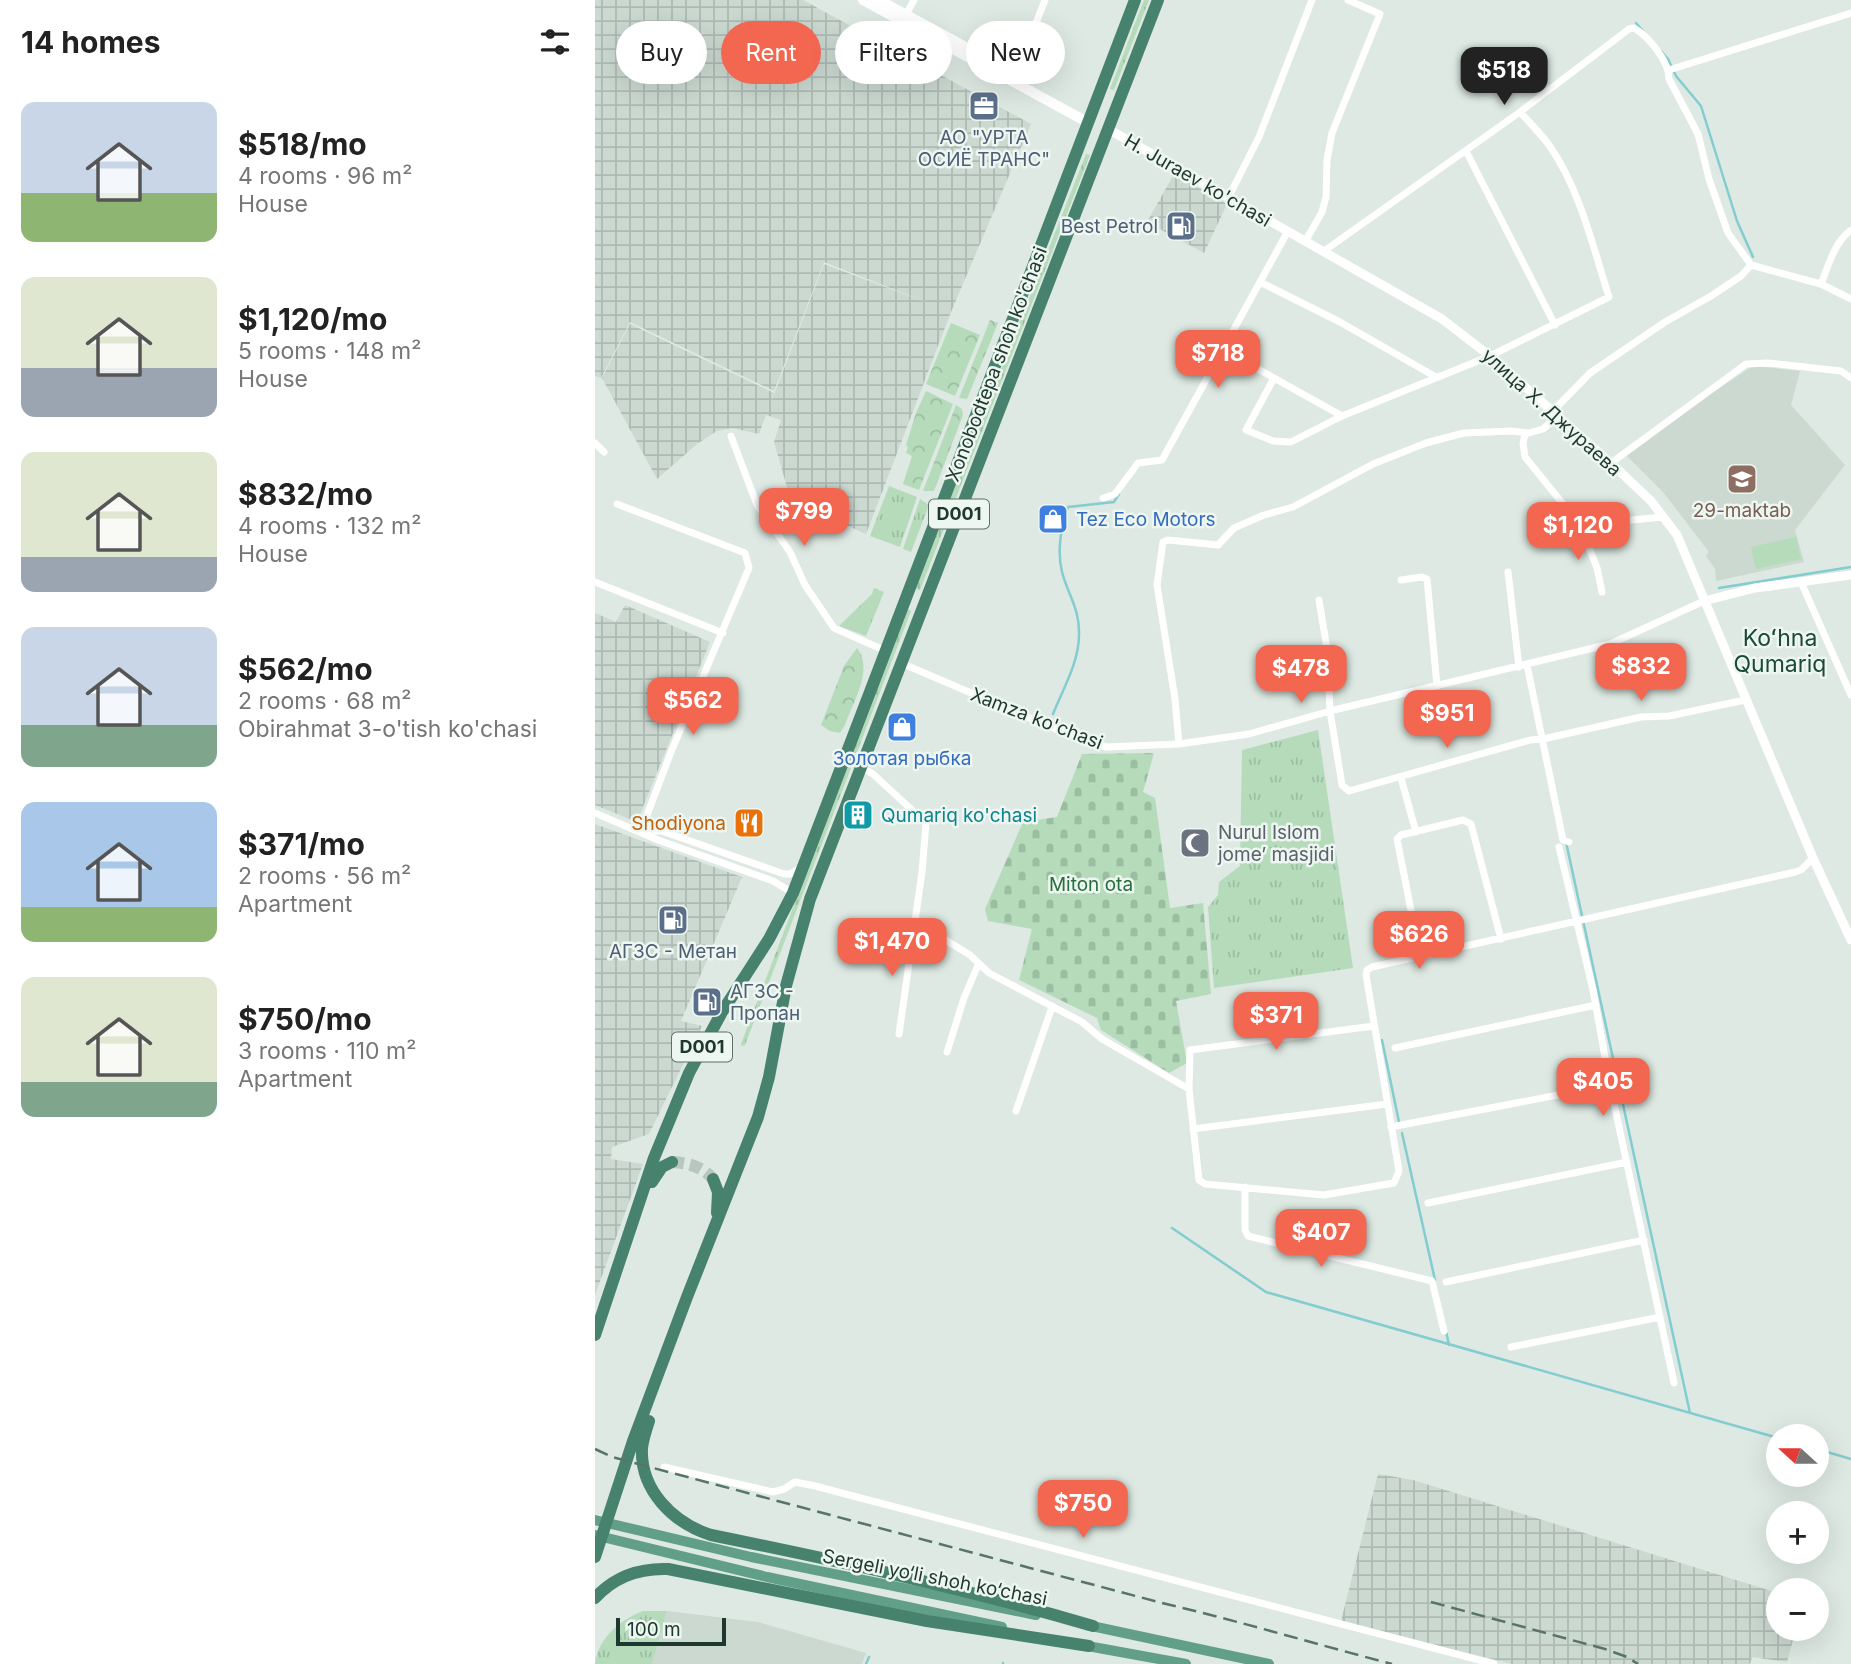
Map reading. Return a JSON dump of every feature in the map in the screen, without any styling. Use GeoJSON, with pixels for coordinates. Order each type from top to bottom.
{"type":"FeatureCollection","features":[{"type":"Feature","properties":{"kind":"highway","name":"Xonobodtepa shoh ko'chasi"},"geometry":{"type":"LineString","coordinates":[[793,893],[1135,0]]}},
{"type":"Feature","properties":{"kind":"highway","name":"Xonobodtepa shoh ko'chasi"},"geometry":{"type":"LineString","coordinates":[[713,1230],[764,1097],[786,986],[810,900],[1158,0]]}},
{"type":"Feature","properties":{"kind":"highway"},"geometry":{"type":"LineString","coordinates":[[1090,119],[1108,129]]}},
{"type":"Feature","properties":{"kind":"highway"},"geometry":{"type":"LineString","coordinates":[[905,602],[915,600],[922,610]]}},
{"type":"Feature","properties":{"kind":"highway","name":"D001"},"geometry":{"type":"LineString","coordinates":[[595,1332],[654,1158],[689,1073],[722,1012],[769,939],[793,893]]}},
{"type":"Feature","properties":{"kind":"highway"},"geometry":{"type":"LineString","coordinates":[[637,1214],[657,1173],[672,1162]]}},
{"type":"Feature","properties":{"kind":"highway"},"geometry":{"type":"LineString","coordinates":[[713,1178],[718,1199],[713,1230]]}},
{"type":"Feature","properties":{"kind":"highway","name":"D001"},"geometry":{"type":"LineString","coordinates":[[638,1441],[713,1230]]}},
{"type":"Feature","properties":{"kind":"highway"},"geometry":{"type":"LineString","coordinates":[[595,1557],[638,1441]]}},
{"type":"Feature","properties":{"kind":"highway"},"geometry":{"type":"LineString","coordinates":[[638,1441],[650,1485],[663,1505],[685,1523],[711,1535],[988,1595],[1093,1626]]}},
{"type":"Feature","properties":{"kind":"highway"},"geometry":{"type":"LineString","coordinates":[[595,1598],[626,1576],[647,1570],[668,1569],[927,1621],[1089,1646]]}},
{"type":"Feature","properties":{"kind":"main road"},"geometry":{"type":"LineString","coordinates":[[863,0],[904,18],[966,52]]}},
{"type":"Feature","properties":{"kind":"main road"},"geometry":{"type":"LineString","coordinates":[[879,0],[904,18]]}},
{"type":"Feature","properties":{"kind":"main road"},"geometry":{"type":"LineString","coordinates":[[1024,84],[1090,119]]}},
{"type":"Feature","properties":{"kind":"main road","name":"Sergeli yo‘li shoh ko‘chasi"},"geometry":{"type":"LineString","coordinates":[[595,1520],[751,1558],[1269,1664]]}},
{"type":"Feature","properties":{"kind":"main road","name":"Sergeli yo‘li shoh ko‘chasi"},"geometry":{"type":"LineString","coordinates":[[595,1535],[767,1577],[1186,1664]]}},
{"type":"Feature","properties":{"kind":"street"},"geometry":{"type":"LineString","coordinates":[[904,18],[914,0]]}},
{"type":"Feature","properties":{"kind":"street"},"geometry":{"type":"LineString","coordinates":[[1036,21],[1045,0]]}},
{"type":"Feature","properties":{"kind":"street"},"geometry":{"type":"LineString","coordinates":[[1228,198],[1259,136],[1312,0]]}},
{"type":"Feature","properties":{"kind":"street"},"geometry":{"type":"LineString","coordinates":[[1306,240],[1324,205],[1332,133],[1380,14],[1348,0]]}},
{"type":"Feature","properties":{"kind":"street"},"geometry":{"type":"LineString","coordinates":[[1673,69],[1851,13]]}},
{"type":"Feature","properties":{"kind":"street"},"geometry":{"type":"LineString","coordinates":[[1324,251],[1520,112],[1629,29],[1637,29],[1673,69]]}},
{"type":"Feature","properties":{"kind":"street"},"geometry":{"type":"LineString","coordinates":[[1673,69],[1669,79],[1698,134],[1709,178],[1728,233],[1751,265],[1821,284],[1851,299]]}},
{"type":"Feature","properties":{"kind":"street"},"geometry":{"type":"LineString","coordinates":[[1274,377],[1246,430],[1272,441],[1291,442],[1342,416],[1490,356],[1609,297],[1583,216],[1567,179],[1549,146],[1520,112]]}},
{"type":"Feature","properties":{"kind":"street","name":"H. Juraev ko'chasi"},"geometry":{"type":"LineString","coordinates":[[1108,129],[1288,231]]}},
{"type":"Feature","properties":{"kind":"street"},"geometry":{"type":"LineString","coordinates":[[1466,151],[1555,326]]}},
{"type":"Feature","properties":{"kind":"street"},"geometry":{"type":"LineString","coordinates":[[1821,284],[1836,247],[1851,230]]}},
{"type":"Feature","properties":{"kind":"street"},"geometry":{"type":"LineString","coordinates":[[1103,498],[1115,494],[1138,463],[1162,460],[1288,231]]}},
{"type":"Feature","properties":{"kind":"street","name":"улица Х. Джураева"},"geometry":{"type":"LineString","coordinates":[[1288,231],[1442,319],[1490,356],[1651,501],[1677,535],[1745,700],[1851,940]]}},
{"type":"Feature","properties":{"kind":"street"},"geometry":{"type":"LineString","coordinates":[[1179,744],[1175,699],[1157,585],[1163,542],[1168,540],[1218,545],[1234,528],[1264,515],[1293,507],[1373,464],[1444,437],[1464,433],[1511,431],[1525,434],[1543,429],[1590,373],[1665,322],[1741,276],[1751,265]]}},
{"type":"Feature","properties":{"kind":"street"},"geometry":{"type":"LineString","coordinates":[[1260,282],[1340,322],[1436,376]]}},
{"type":"Feature","properties":{"kind":"street"},"geometry":{"type":"LineString","coordinates":[[1224,351],[1342,416]]}},
{"type":"Feature","properties":{"kind":"street"},"geometry":{"type":"LineString","coordinates":[[1611,463],[1746,364],[1768,363],[1841,372],[1851,378]]}},
{"type":"Feature","properties":{"kind":"street"},"geometry":{"type":"LineString","coordinates":[[1525,434],[1525,457],[1580,525],[1597,568],[1602,592]]}},
{"type":"Feature","properties":{"kind":"street"},"geometry":{"type":"LineString","coordinates":[[731,436],[757,505],[790,552],[805,585],[834,628],[886,651]]}},
{"type":"Feature","properties":{"kind":"street"},"geometry":{"type":"LineString","coordinates":[[595,443],[604,452]]}},
{"type":"Feature","properties":{"kind":"street"},"geometry":{"type":"LineString","coordinates":[[617,504],[745,553],[749,568],[671,752],[641,831]]}},
{"type":"Feature","properties":{"kind":"street"},"geometry":{"type":"LineString","coordinates":[[1580,525],[1663,517]]}},
{"type":"Feature","properties":{"kind":"street"},"geometry":{"type":"LineString","coordinates":[[1508,572],[1523,666],[1543,739],[1563,840],[1569,842]]}},
{"type":"Feature","properties":{"kind":"street"},"geometry":{"type":"LineString","coordinates":[[1704,601],[1755,588],[1851,575]]}},
{"type":"Feature","properties":{"kind":"street"},"geometry":{"type":"LineString","coordinates":[[1401,580],[1422,577],[1427,579],[1437,685]]}},
{"type":"Feature","properties":{"kind":"street"},"geometry":{"type":"LineString","coordinates":[[595,582],[723,633]]}},
{"type":"Feature","properties":{"kind":"street"},"geometry":{"type":"LineString","coordinates":[[1801,582],[1851,695]]}},
{"type":"Feature","properties":{"kind":"street"},"geometry":{"type":"LineString","coordinates":[[1319,600],[1327,649],[1330,711],[1342,785],[1349,792],[1530,740],[1641,717],[1669,716],[1745,700]]}},
{"type":"Feature","properties":{"kind":"street","name":"Xamza ko'chasi"},"geometry":{"type":"LineString","coordinates":[[901,663],[1086,742],[1106,747],[1179,744],[1249,734],[1330,711],[1610,644],[1704,601]]}},
{"type":"Feature","properties":{"kind":"street"},"geometry":{"type":"LineString","coordinates":[[861,767],[873,774],[926,823],[922,872],[899,1034]]}},
{"type":"Feature","properties":{"kind":"street"},"geometry":{"type":"LineString","coordinates":[[1401,778],[1416,832]]}},
{"type":"Feature","properties":{"kind":"street"},"geometry":{"type":"LineString","coordinates":[[595,813],[670,844],[773,881],[793,893]]}},
{"type":"Feature","properties":{"kind":"street"},"geometry":{"type":"LineString","coordinates":[[1420,956],[1397,843],[1401,835],[1463,820],[1471,824],[1501,939]]}},
{"type":"Feature","properties":{"kind":"street"},"geometry":{"type":"LineString","coordinates":[[641,831],[662,831],[784,874],[798,871],[804,864]]}},
{"type":"Feature","properties":{"kind":"street"},"geometry":{"type":"LineString","coordinates":[[1559,847],[1596,1005],[1610,1085],[1674,1383]]}},
{"type":"Feature","properties":{"kind":"street"},"geometry":{"type":"LineString","coordinates":[[1374,1026],[1194,1048],[1189,1054],[1189,1090],[1199,1180],[1205,1184],[1324,1195],[1390,1184],[1397,1178],[1399,1171],[1367,970],[1795,872],[1813,858]]}},
{"type":"Feature","properties":{"kind":"street"},"geometry":{"type":"LineString","coordinates":[[913,926],[936,934],[970,954],[989,973],[1082,1022],[1102,1039],[1189,1090]]}},
{"type":"Feature","properties":{"kind":"street"},"geometry":{"type":"LineString","coordinates":[[947,1052],[978,964]]}},
{"type":"Feature","properties":{"kind":"street"},"geometry":{"type":"LineString","coordinates":[[1395,1048],[1596,1005]]}},
{"type":"Feature","properties":{"kind":"street"},"geometry":{"type":"LineString","coordinates":[[1016,1111],[1052,1007]]}},
{"type":"Feature","properties":{"kind":"street"},"geometry":{"type":"LineString","coordinates":[[1391,1127],[1610,1085]]}},
{"type":"Feature","properties":{"kind":"street"},"geometry":{"type":"LineString","coordinates":[[1193,1129],[1387,1104]]}},
{"type":"Feature","properties":{"kind":"street"},"geometry":{"type":"LineString","coordinates":[[1428,1203],[1627,1162]]}},
{"type":"Feature","properties":{"kind":"street"},"geometry":{"type":"LineString","coordinates":[[1245,1187],[1245,1230],[1248,1236],[1432,1281],[1444,1331]]}},
{"type":"Feature","properties":{"kind":"street"},"geometry":{"type":"LineString","coordinates":[[1446,1282],[1644,1240]]}},
{"type":"Feature","properties":{"kind":"street"},"geometry":{"type":"LineString","coordinates":[[1511,1348],[1660,1317]]}},
{"type":"Feature","properties":{"kind":"street"},"geometry":{"type":"LineString","coordinates":[[664,1467],[773,1492],[795,1482],[815,1486],[1494,1664]]}},
{"type":"Feature","properties":{"kind":"shaded area"},"geometry":{"type":"Polygon","coordinates":[[[595,0],[803,0],[842,21],[835,21],[835,84],[952,84],[952,81],[1031,124],[951,312],[866,534],[812,510],[789,494],[774,442],[781,420],[766,415],[759,434],[732,428],[717,431],[697,444],[657,479],[602,378],[630,324],[774,393],[770,405],[824,264],[931,304],[824,262],[774,391],[630,322],[601,378],[595,376],[595,0]]]}},
{"type":"Feature","properties":{"kind":"shaded area"},"geometry":{"type":"Polygon","coordinates":[[[1174,174],[1227,204],[1204,253],[1147,222],[1174,174]]]}},
{"type":"Feature","properties":{"kind":"shaded area","name":"29-maktab"},"geometry":{"type":"Polygon","coordinates":[[[1753,366],[1800,371],[1791,405],[1845,465],[1795,530],[1804,562],[1716,581],[1715,569],[1706,556],[1709,552],[1663,492],[1625,454],[1663,425],[1753,366]]]}},
{"type":"Feature","properties":{"kind":"shaded area"},"geometry":{"type":"Polygon","coordinates":[[[625,605],[710,642],[637,822],[595,805],[595,613],[616,622],[625,605]]]}},
{"type":"Feature","properties":{"kind":"shaded area"},"geometry":{"type":"Polygon","coordinates":[[[595,824],[742,877],[681,1021],[702,1026],[649,1134],[612,1147],[611,1159],[643,1164],[595,1295],[595,824]]]}},
{"type":"Feature","properties":{"kind":"shaded area"},"geometry":{"type":"Polygon","coordinates":[[[1378,1474],[1413,1480],[1766,1589],[1766,1641],[1793,1641],[1787,1662],[1752,1657],[1750,1664],[1512,1664],[1341,1621],[1378,1474]]]}},
{"type":"Feature","properties":{"kind":"shaded area"},"geometry":{"type":"Polygon","coordinates":[[[667,1611],[758,1622],[866,1653],[862,1664],[652,1664],[667,1611]]]}},
{"type":"Feature","properties":{"kind":"green space"},"geometry":{"type":"Polygon","coordinates":[[[1144,0],[1149,0],[1114,90],[1110,89],[1144,0]]]}},
{"type":"Feature","properties":{"kind":"green space"},"geometry":{"type":"Polygon","coordinates":[[[1086,154],[1090,155],[920,590],[915,588],[1086,154]]]}},
{"type":"Feature","properties":{"kind":"green space"},"geometry":{"type":"Polygon","coordinates":[[[990,320],[998,323],[967,399],[959,398],[990,320]]]}},
{"type":"Feature","properties":{"kind":"green space"},"geometry":{"type":"Polygon","coordinates":[[[951,323],[980,335],[955,396],[926,384],[951,323]]]}},
{"type":"Feature","properties":{"kind":"green space"},"geometry":{"type":"Polygon","coordinates":[[[926,391],[953,404],[919,490],[903,484],[912,456],[906,453],[906,445],[926,391]]]}},
{"type":"Feature","properties":{"kind":"green space"},"geometry":{"type":"Polygon","coordinates":[[[956,405],[962,409],[963,415],[934,491],[923,491],[956,405]]]}},
{"type":"Feature","properties":{"kind":"green space"},"geometry":{"type":"Polygon","coordinates":[[[889,486],[917,497],[900,547],[870,536],[889,486]]]}},
{"type":"Feature","properties":{"kind":"green space"},"geometry":{"type":"Polygon","coordinates":[[[920,499],[929,505],[911,552],[903,549],[920,499]]]}},
{"type":"Feature","properties":{"kind":"green space"},"geometry":{"type":"Polygon","coordinates":[[[1796,537],[1801,559],[1756,569],[1751,547],[1796,537]]]}},
{"type":"Feature","properties":{"kind":"green space"},"geometry":{"type":"Polygon","coordinates":[[[874,588],[884,592],[866,636],[839,626],[872,594],[874,588]]]}},
{"type":"Feature","properties":{"kind":"green space"},"geometry":{"type":"Polygon","coordinates":[[[907,609],[911,611],[745,1045],[742,1046],[741,1044],[907,609]]]}},
{"type":"Feature","properties":{"kind":"green space"},"geometry":{"type":"Polygon","coordinates":[[[857,648],[862,656],[863,666],[860,686],[840,733],[830,731],[821,725],[844,666],[857,648]]]}},
{"type":"Feature","properties":{"kind":"green space"},"geometry":{"type":"Polygon","coordinates":[[[1318,730],[1353,968],[1214,988],[1208,907],[1218,895],[1219,882],[1240,866],[1242,750],[1318,730]]]}},
{"type":"Feature","properties":{"kind":"green space","name":"Miton ota"},"geometry":{"type":"Polygon","coordinates":[[[1154,753],[1143,792],[1155,798],[1170,908],[1203,903],[1211,994],[1176,1001],[1187,1063],[1169,1073],[1101,1030],[1097,1018],[1019,980],[1032,929],[988,921],[985,909],[1023,822],[1057,817],[1082,754],[1154,753]]]}},
{"type":"Feature","properties":{"kind":"green space"},"geometry":{"type":"Polygon","coordinates":[[[643,1611],[667,1611],[652,1664],[595,1664],[601,1646],[611,1631],[626,1619],[643,1611]]]}},
{"type":"Feature","properties":{"kind":"waterway"},"geometry":{"type":"LineString","coordinates":[[1636,23],[1643,31]]}},
{"type":"Feature","properties":{"kind":"waterway"},"geometry":{"type":"LineString","coordinates":[[1661,51],[1676,76],[1701,106],[1737,221],[1753,257]]}},
{"type":"Feature","properties":{"kind":"waterway"},"geometry":{"type":"LineString","coordinates":[[1053,714],[1073,665],[1079,635],[1076,610],[1064,580],[1060,556],[1068,507],[1114,502],[1119,494]]}},
{"type":"Feature","properties":{"kind":"waterway"},"geometry":{"type":"LineString","coordinates":[[1719,588],[1851,567]]}},
{"type":"Feature","properties":{"kind":"waterway"},"geometry":{"type":"LineString","coordinates":[[1566,842],[1690,1413]]}},
{"type":"Feature","properties":{"kind":"waterway"},"geometry":{"type":"LineString","coordinates":[[1382,1040],[1399,1122]]}},
{"type":"Feature","properties":{"kind":"waterway"},"geometry":{"type":"LineString","coordinates":[[1402,1133],[1435,1280]]}},
{"type":"Feature","properties":{"kind":"waterway"},"geometry":{"type":"LineString","coordinates":[[1172,1228],[1266,1292],[1766,1435]]}},
{"type":"Feature","properties":{"kind":"waterway"},"geometry":{"type":"LineString","coordinates":[[1446,1331],[1449,1345]]}},
{"type":"Feature","properties":{"kind":"waterway"},"geometry":{"type":"LineString","coordinates":[[1829,1453],[1851,1459]]}},
{"type":"Feature","properties":{"kind":"waterway"},"geometry":{"type":"LineString","coordinates":[[866,1664],[869,1657]]}},
{"type":"Feature","properties":{"kind":"tunnel"},"geometry":{"type":"LineString","coordinates":[[672,1162],[694,1166],[713,1179]]}},
{"type":"Feature","properties":{"kind":"railway"},"geometry":{"type":"LineString","coordinates":[[595,1449],[612,1457],[1392,1664]]}},
{"type":"Feature","properties":{"kind":"railway"},"geometry":{"type":"LineString","coordinates":[[1431,1602],[1605,1649],[1638,1664]]}},
{"type":"Feature","properties":{"kind":"place","name":"АО \"УРТА ОСИЁ ТРАНС\""},"geometry":{"type":"Point","coordinates":[984,106]}},
{"type":"Feature","properties":{"kind":"place","name":"Best Petrol"},"geometry":{"type":"Point","coordinates":[1181,226]}},
{"type":"Feature","properties":{"kind":"place","name":"29-maktab"},"geometry":{"type":"Point","coordinates":[1742,479]}},
{"type":"Feature","properties":{"kind":"place","name":"Tez Eco Motors"},"geometry":{"type":"Point","coordinates":[1053,519]}},
{"type":"Feature","properties":{"kind":"place","name":"Золотая рыбка"},"geometry":{"type":"Point","coordinates":[902,727]}},
{"type":"Feature","properties":{"kind":"place","name":"Qumariq ko'chasi"},"geometry":{"type":"Point","coordinates":[858,815]}},
{"type":"Feature","properties":{"kind":"place","name":"Shodiyona"},"geometry":{"type":"Point","coordinates":[749,823]}},
{"type":"Feature","properties":{"kind":"place","name":"Nurul Islom jome’ masjidi"},"geometry":{"type":"Point","coordinates":[1195,843]}},
{"type":"Feature","properties":{"kind":"place","name":"АГЗС - Метан"},"geometry":{"type":"Point","coordinates":[673,920]}},
{"type":"Feature","properties":{"kind":"place","name":"АГЗС - Пропан"},"geometry":{"type":"Point","coordinates":[707,1002]}},
{"type":"Feature","properties":{"kind":"district","name":"Koʻhna Qumariq"},"geometry":{"type":"Point","coordinates":[1780,651]}}]}
